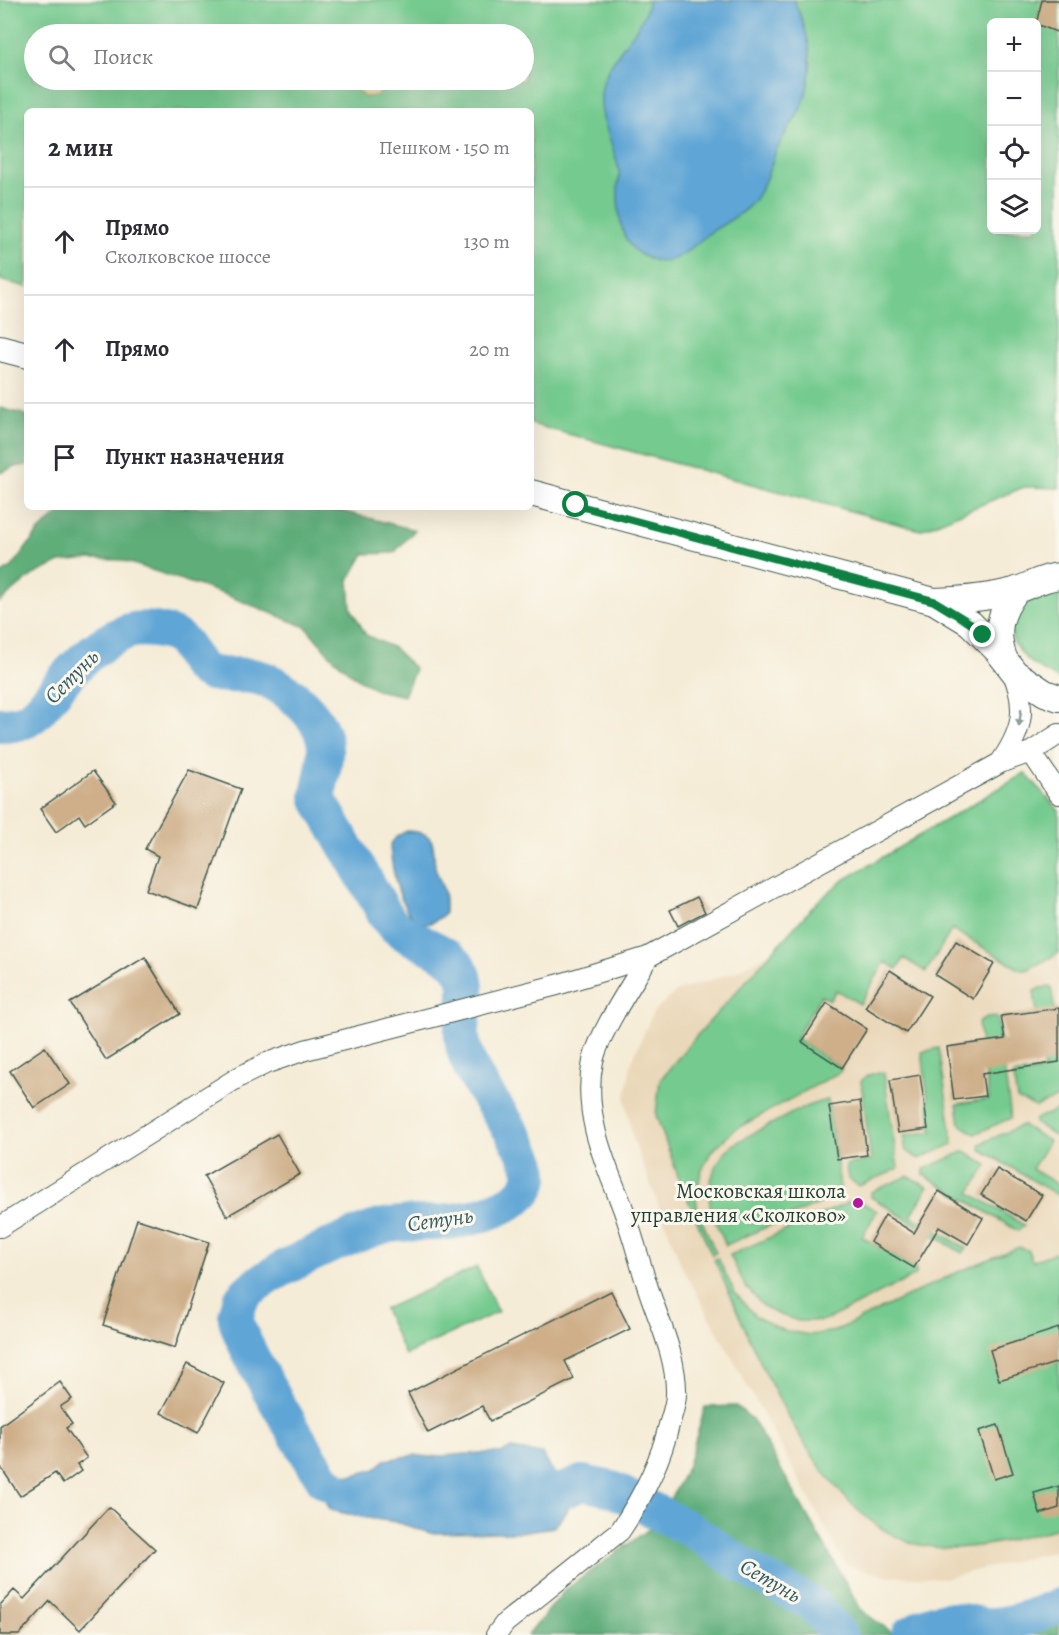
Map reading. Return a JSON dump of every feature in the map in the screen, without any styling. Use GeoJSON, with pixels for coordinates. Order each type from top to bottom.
{"type":"FeatureCollection","features":[{"type":"Feature","properties":{"kind":"street"},"geometry":{"type":"LineString","coordinates":[[0,348],[24,354]]}},
{"type":"Feature","properties":{"kind":"street"},"geometry":{"type":"LineString","coordinates":[[534,494],[934,601],[970,623],[1026,682],[1059,698]]}},
{"type":"Feature","properties":{"kind":"street"},"geometry":{"type":"LineString","coordinates":[[934,601],[970,599],[1017,590],[1030,583],[1059,576]]}},
{"type":"Feature","properties":{"kind":"street"},"geometry":{"type":"LineString","coordinates":[[1000,763],[1019,728],[1022,710],[1019,692],[998,632],[1004,607],[1017,590]]}},
{"type":"Feature","properties":{"kind":"street"},"geometry":{"type":"LineString","coordinates":[[0,1227],[239,1077],[267,1063],[305,1050],[557,985],[648,957],[1000,763],[1031,752],[1059,734]]}},
{"type":"Feature","properties":{"kind":"street"},"geometry":{"type":"LineString","coordinates":[[1031,752],[1059,794]]}},
{"type":"Feature","properties":{"kind":"street"},"geometry":{"type":"LineString","coordinates":[[496,1635],[505,1623],[620,1531],[656,1469],[664,1450],[676,1394],[673,1367],[620,1201],[598,1143],[591,1105],[594,1060],[597,1051],[604,1034],[648,957]]}},
{"type":"Feature","properties":{"kind":"shaded area","name":"Московская школа управления «Сколково»"},"geometry":{"type":"Polygon","coordinates":[[[1059,790],[1059,1550],[946,1578],[886,1576],[846,1565],[682,1267],[633,1139],[625,1100],[631,1063],[653,1012],[677,991],[735,972],[1059,790]]]}},
{"type":"Feature","properties":{"kind":"green space"},"geometry":{"type":"Polygon","coordinates":[[[0,0],[1059,0],[1059,488],[1024,487],[920,530],[534,425],[534,108],[24,108],[24,286],[0,280],[0,0]]]}},
{"type":"Feature","properties":{"kind":"green space"},"geometry":{"type":"Polygon","coordinates":[[[0,408],[24,414],[24,465],[0,473],[0,408]]]}},
{"type":"Feature","properties":{"kind":"green space"},"geometry":{"type":"Polygon","coordinates":[[[63,510],[338,510],[415,530],[394,553],[364,554],[349,580],[351,608],[366,635],[394,648],[415,669],[404,696],[376,690],[351,674],[328,653],[306,627],[221,593],[121,560],[91,559],[60,562],[33,575],[0,602],[0,574],[12,567],[38,532],[63,510]]]}},
{"type":"Feature","properties":{"kind":"green space"},"geometry":{"type":"Polygon","coordinates":[[[1059,588],[1059,679],[1040,669],[1023,655],[1012,637],[1012,629],[1017,612],[1027,599],[1042,589],[1059,588]]]}},
{"type":"Feature","properties":{"kind":"green space"},"geometry":{"type":"Polygon","coordinates":[[[1025,773],[1059,811],[1059,953],[1027,970],[1021,970],[952,929],[926,972],[904,958],[897,969],[885,962],[860,1004],[836,990],[830,1000],[821,995],[796,1038],[842,1068],[840,1072],[734,1130],[711,1152],[701,1172],[696,1198],[698,1212],[716,1253],[712,1255],[679,1179],[656,1115],[660,1080],[817,902],[842,881],[1025,773]]]}},
{"type":"Feature","properties":{"kind":"green space"},"geometry":{"type":"Polygon","coordinates":[[[1051,987],[1059,1039],[1059,1097],[1036,1107],[1017,1099],[1013,1075],[1044,1070],[1034,991],[1051,987]]]}},
{"type":"Feature","properties":{"kind":"green space"},"geometry":{"type":"Polygon","coordinates":[[[997,1017],[1011,1118],[975,1134],[960,1124],[957,1104],[989,1099],[978,1023],[986,1018],[997,1017]]]}},
{"type":"Feature","properties":{"kind":"green space"},"geometry":{"type":"Polygon","coordinates":[[[939,1048],[953,1144],[919,1159],[906,1151],[903,1136],[932,1131],[922,1052],[939,1048]]]}},
{"type":"Feature","properties":{"kind":"green space"},"geometry":{"type":"Polygon","coordinates":[[[879,1072],[884,1073],[898,1169],[859,1186],[848,1179],[846,1165],[871,1160],[861,1081],[879,1072]]]}},
{"type":"Feature","properties":{"kind":"green space"},"geometry":{"type":"Polygon","coordinates":[[[828,1100],[841,1194],[726,1245],[711,1209],[709,1191],[714,1171],[722,1156],[747,1136],[798,1110],[828,1100]]]}},
{"type":"Feature","properties":{"kind":"green space"},"geometry":{"type":"Polygon","coordinates":[[[1059,1109],[1059,1138],[1034,1123],[1035,1119],[1059,1109]]]}},
{"type":"Feature","properties":{"kind":"green space"},"geometry":{"type":"Polygon","coordinates":[[[1022,1125],[1049,1141],[1032,1169],[1059,1185],[1059,1196],[980,1149],[980,1144],[1022,1125]]]}},
{"type":"Feature","properties":{"kind":"green space"},"geometry":{"type":"Polygon","coordinates":[[[965,1151],[987,1165],[970,1193],[1024,1225],[1018,1231],[924,1175],[924,1169],[965,1151]]]}},
{"type":"Feature","properties":{"kind":"green space"},"geometry":{"type":"Polygon","coordinates":[[[908,1176],[928,1187],[911,1216],[966,1248],[962,1253],[871,1197],[871,1192],[908,1176]]]}},
{"type":"Feature","properties":{"kind":"green space"},"geometry":{"type":"Polygon","coordinates":[[[856,1199],[877,1211],[862,1237],[916,1269],[916,1275],[820,1321],[798,1321],[763,1306],[745,1286],[730,1255],[856,1199]]]}},
{"type":"Feature","properties":{"kind":"green space"},"geometry":{"type":"Polygon","coordinates":[[[1019,1247],[1028,1250],[1032,1261],[1059,1251],[1059,1528],[992,1544],[959,1548],[925,1546],[887,1532],[853,1506],[823,1470],[795,1428],[749,1338],[714,1259],[718,1258],[735,1293],[755,1316],[782,1330],[810,1335],[835,1331],[960,1271],[1019,1247]]]}},
{"type":"Feature","properties":{"kind":"green space"},"geometry":{"type":"Polygon","coordinates":[[[477,1267],[498,1312],[405,1355],[384,1309],[477,1267]]]}},
{"type":"Feature","properties":{"kind":"green space"},"geometry":{"type":"Polygon","coordinates":[[[736,1406],[752,1419],[862,1611],[896,1635],[528,1635],[565,1590],[660,1521],[688,1465],[705,1407],[736,1406]]]}},
{"type":"Feature","properties":{"kind":"green space"},"geometry":{"type":"Polygon","coordinates":[[[1059,1606],[1059,1635],[909,1635],[926,1625],[939,1621],[956,1620],[982,1625],[1003,1624],[1059,1606]]]}},
{"type":"Feature","properties":{"kind":"sand"},"geometry":{"type":"Polygon","coordinates":[[[356,90],[383,90],[376,96],[364,97],[356,90]]]}},
{"type":"Feature","properties":{"kind":"water"},"geometry":{"type":"Polygon","coordinates":[[[649,0],[794,0],[807,34],[810,52],[809,81],[803,104],[779,144],[765,181],[755,199],[739,214],[708,234],[687,252],[672,260],[664,261],[639,254],[626,239],[620,221],[617,161],[601,106],[606,75],[642,19],[649,0]]]}},
{"type":"Feature","properties":{"kind":"water"},"geometry":{"type":"Polygon","coordinates":[[[407,831],[424,834],[429,837],[433,846],[436,869],[445,895],[445,913],[431,923],[420,923],[411,916],[398,888],[390,845],[397,836],[407,831]]]}},
{"type":"Feature","properties":{"kind":"water"},"geometry":{"type":"Polygon","coordinates":[[[312,1441],[326,1464],[338,1473],[350,1476],[376,1469],[385,1460],[415,1455],[429,1457],[500,1453],[511,1449],[542,1454],[562,1485],[571,1505],[554,1527],[520,1532],[430,1533],[396,1522],[331,1510],[290,1447],[312,1441]]]}},
{"type":"Feature","properties":{"kind":"building"},"geometry":{"type":"Polygon","coordinates":[[[1042,0],[1059,0],[1059,33],[1041,26],[1041,18],[1038,18],[1042,0]]]}},
{"type":"Feature","properties":{"kind":"building"},"geometry":{"type":"Polygon","coordinates":[[[189,770],[241,789],[198,909],[146,890],[158,856],[145,849],[189,770]]]}},
{"type":"Feature","properties":{"kind":"building"},"geometry":{"type":"Polygon","coordinates":[[[93,771],[116,802],[85,824],[79,815],[56,832],[40,809],[93,771]]]}},
{"type":"Feature","properties":{"kind":"building"},"geometry":{"type":"Polygon","coordinates":[[[697,897],[705,912],[678,926],[670,910],[697,897]]]}},
{"type":"Feature","properties":{"kind":"building"},"geometry":{"type":"Polygon","coordinates":[[[956,941],[994,964],[973,999],[935,975],[956,941]]]}},
{"type":"Feature","properties":{"kind":"building"},"geometry":{"type":"Polygon","coordinates":[[[145,957],[180,1014],[106,1060],[70,1003],[145,957]]]}},
{"type":"Feature","properties":{"kind":"building"},"geometry":{"type":"Polygon","coordinates":[[[890,970],[930,996],[906,1033],[865,1007],[890,970]]]}},
{"type":"Feature","properties":{"kind":"building"},"geometry":{"type":"Polygon","coordinates":[[[827,1003],[867,1029],[842,1068],[802,1042],[827,1003]]]}},
{"type":"Feature","properties":{"kind":"building"},"geometry":{"type":"Polygon","coordinates":[[[1059,1008],[1059,1062],[982,1074],[985,1096],[954,1100],[947,1047],[1005,1039],[1001,1016],[1059,1008]]]}},
{"type":"Feature","properties":{"kind":"building"},"geometry":{"type":"Polygon","coordinates":[[[45,1047],[70,1084],[34,1108],[10,1071],[45,1047]]]}},
{"type":"Feature","properties":{"kind":"building"},"geometry":{"type":"Polygon","coordinates":[[[920,1075],[928,1129],[898,1133],[890,1080],[920,1075]]]}},
{"type":"Feature","properties":{"kind":"building"},"geometry":{"type":"Polygon","coordinates":[[[860,1101],[867,1155],[837,1159],[829,1106],[860,1101]]]}},
{"type":"Feature","properties":{"kind":"building"},"geometry":{"type":"Polygon","coordinates":[[[277,1134],[300,1174],[227,1216],[204,1176],[277,1134]]]}},
{"type":"Feature","properties":{"kind":"building"},"geometry":{"type":"Polygon","coordinates":[[[997,1169],[1042,1195],[1026,1221],[981,1195],[997,1169]]]}},
{"type":"Feature","properties":{"kind":"building"},"geometry":{"type":"Polygon","coordinates":[[[939,1191],[983,1218],[968,1244],[939,1227],[914,1268],[870,1242],[885,1215],[914,1233],[939,1191]]]}},
{"type":"Feature","properties":{"kind":"building"},"geometry":{"type":"Polygon","coordinates":[[[137,1219],[209,1242],[175,1348],[103,1325],[137,1219]]]}},
{"type":"Feature","properties":{"kind":"building"},"geometry":{"type":"Polygon","coordinates":[[[611,1291],[630,1329],[565,1361],[574,1379],[490,1421],[482,1406],[428,1433],[408,1393],[611,1291]]]}},
{"type":"Feature","properties":{"kind":"building"},"geometry":{"type":"Polygon","coordinates":[[[1059,1328],[1059,1362],[999,1380],[990,1350],[1059,1328]]]}},
{"type":"Feature","properties":{"kind":"building"},"geometry":{"type":"Polygon","coordinates":[[[187,1364],[224,1383],[198,1433],[161,1413],[187,1364]]]}},
{"type":"Feature","properties":{"kind":"building"},"geometry":{"type":"Polygon","coordinates":[[[60,1382],[72,1399],[60,1407],[72,1424],[66,1428],[87,1458],[77,1465],[81,1471],[63,1484],[55,1473],[20,1496],[0,1466],[0,1426],[60,1382]]]}},
{"type":"Feature","properties":{"kind":"building"},"geometry":{"type":"Polygon","coordinates":[[[998,1425],[1013,1473],[994,1479],[979,1431],[998,1425]]]}},
{"type":"Feature","properties":{"kind":"building"},"geometry":{"type":"Polygon","coordinates":[[[1059,1486],[1059,1508],[1040,1514],[1034,1493],[1059,1486]]]}},
{"type":"Feature","properties":{"kind":"building"},"geometry":{"type":"Polygon","coordinates":[[[109,1507],[155,1549],[80,1630],[50,1601],[19,1635],[0,1635],[0,1605],[14,1590],[24,1599],[109,1507]]]}},
{"type":"Feature","properties":{"kind":"waterway","name":"Сетунь"},"geometry":{"type":"LineString","coordinates":[[0,725],[27,720],[88,655],[118,635],[135,630],[157,630],[177,637],[199,666],[207,672],[257,677],[276,685],[296,699],[319,727],[325,743],[324,766],[318,795],[320,802],[388,919],[405,934],[451,959],[463,974],[466,983],[462,1028],[465,1053],[477,1079],[526,1156],[531,1177],[528,1187],[510,1203],[471,1218],[380,1227],[327,1247],[264,1280],[241,1300],[237,1311],[239,1330],[260,1372],[289,1424],[324,1480],[330,1484]]}},
{"type":"Feature","properties":{"kind":"waterway","name":"Сетунь"},"geometry":{"type":"LineString","coordinates":[[515,1497],[565,1490],[582,1483],[612,1489],[693,1531],[756,1574],[812,1604],[840,1635]]}},
{"type":"Feature","properties":{"kind":"waterway","name":"Сетунь"},"geometry":{"type":"LineString","coordinates":[[909,1635],[926,1625],[939,1621],[956,1620],[995,1625],[1020,1620],[1059,1606]]}},
{"type":"Feature","properties":{"kind":"place","name":"Московская школа управления «Сколково»"},"geometry":{"type":"Point","coordinates":[858,1203]}},
{"type":"Feature","properties":{"kind":"route"},"geometry":{"type":"LineString","coordinates":[[576,505],[934,601],[970,623],[983,635]]}}]}
